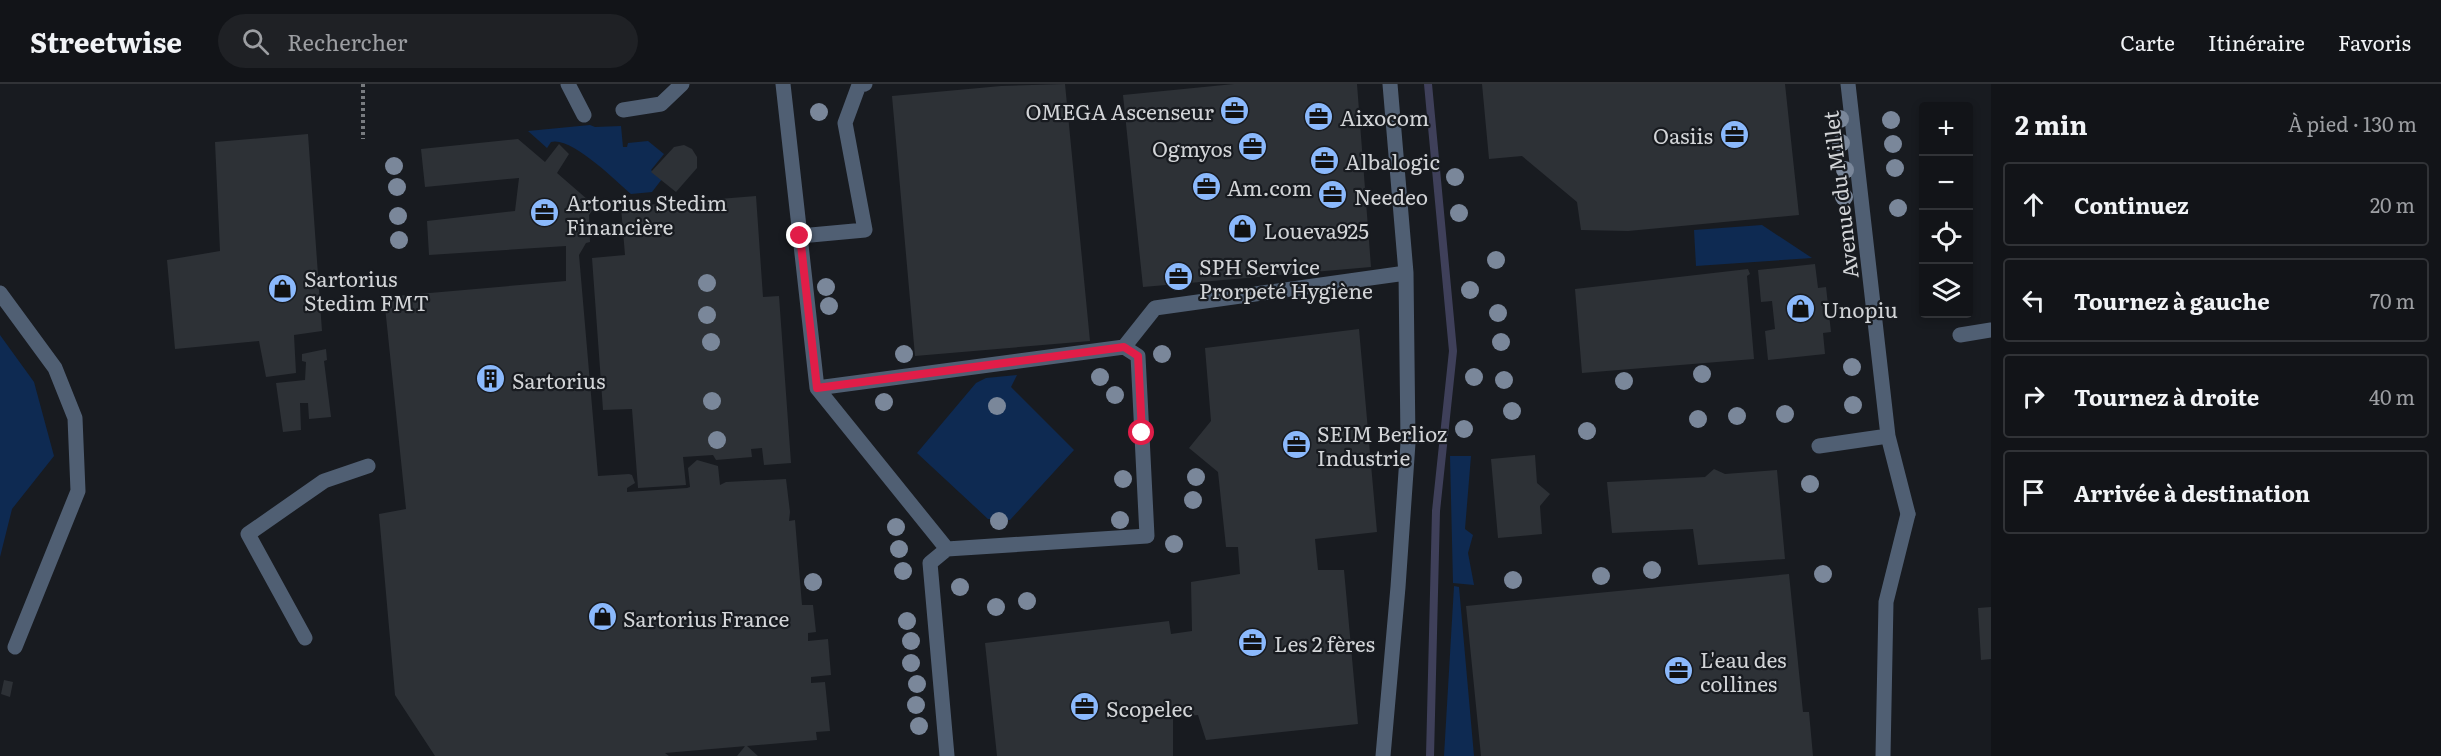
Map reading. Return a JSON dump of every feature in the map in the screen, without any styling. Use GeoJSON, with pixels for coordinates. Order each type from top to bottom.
{"type":"FeatureCollection","features":[{"type":"Feature","properties":{"kind":"street"},"geometry":{"type":"LineString","coordinates":[[568,84],[584,115]]}},
{"type":"Feature","properties":{"kind":"street"},"geometry":{"type":"LineString","coordinates":[[623,110],[661,104],[682,84]]}},
{"type":"Feature","properties":{"kind":"street"},"geometry":{"type":"LineString","coordinates":[[783,84],[817,388],[947,549]]}},
{"type":"Feature","properties":{"kind":"street"},"geometry":{"type":"LineString","coordinates":[[800,236],[864,230],[845,123],[859,85],[865,84]]}},
{"type":"Feature","properties":{"kind":"street"},"geometry":{"type":"LineString","coordinates":[[1383,756],[1408,443],[1406,273],[1390,84]]}},
{"type":"Feature","properties":{"kind":"street","name":"Avenue du Millet"},"geometry":{"type":"LineString","coordinates":[[1848,84],[1888,436],[1908,514],[1886,602],[1883,756]]}},
{"type":"Feature","properties":{"kind":"street"},"geometry":{"type":"LineString","coordinates":[[1124,347],[1155,308],[1406,273]]}},
{"type":"Feature","properties":{"kind":"street"},"geometry":{"type":"LineString","coordinates":[[0,293],[55,368],[75,418],[78,491],[15,647]]}},
{"type":"Feature","properties":{"kind":"street"},"geometry":{"type":"LineString","coordinates":[[1960,335],[1991,330]]}},
{"type":"Feature","properties":{"kind":"street"},"geometry":{"type":"LineString","coordinates":[[817,388],[1124,347],[1138,356],[1147,536],[947,549],[930,563],[947,756]]}},
{"type":"Feature","properties":{"kind":"street"},"geometry":{"type":"LineString","coordinates":[[1819,446],[1888,436]]}},
{"type":"Feature","properties":{"kind":"street"},"geometry":{"type":"LineString","coordinates":[[305,638],[248,534],[324,481],[368,466]]}},
{"type":"Feature","properties":{"kind":"path"},"geometry":{"type":"LineString","coordinates":[[363,84],[363,139]]}},
{"type":"Feature","properties":{"kind":"shaded area"},"geometry":{"type":"Polygon","coordinates":[[[590,125],[595,127],[621,126],[623,147],[627,147],[628,143],[648,141],[664,154],[651,170],[662,179],[652,192],[631,194],[581,152],[560,142],[551,142],[547,148],[528,131],[590,125]]]}},
{"type":"Feature","properties":{"kind":"shaded area"},"geometry":{"type":"Polygon","coordinates":[[[1762,225],[1812,258],[1696,266],[1694,230],[1762,225]]]}},
{"type":"Feature","properties":{"kind":"shaded area"},"geometry":{"type":"Polygon","coordinates":[[[0,335],[34,382],[54,456],[12,509],[0,557],[0,335]]]}},
{"type":"Feature","properties":{"kind":"shaded area"},"geometry":{"type":"Polygon","coordinates":[[[1017,375],[1011,387],[1074,450],[1010,520],[988,519],[917,453],[976,383],[986,378],[1017,375]]]}},
{"type":"Feature","properties":{"kind":"shaded area"},"geometry":{"type":"Polygon","coordinates":[[[1450,456],[1471,456],[1465,529],[1473,535],[1468,553],[1474,585],[1453,583],[1450,456]]]}},
{"type":"Feature","properties":{"kind":"shaded area"},"geometry":{"type":"Polygon","coordinates":[[[1454,586],[1459,587],[1474,756],[1444,756],[1454,586]]]}},
{"type":"Feature","properties":{"kind":"building"},"geometry":{"type":"Polygon","coordinates":[[[1065,84],[1090,341],[915,356],[892,96],[1001,86],[1065,84]]]}},
{"type":"Feature","properties":{"kind":"building"},"geometry":{"type":"Polygon","coordinates":[[[1234,84],[1357,84],[1371,267],[1143,287],[1123,95],[1234,84]]]}},
{"type":"Feature","properties":{"kind":"building"},"geometry":{"type":"Polygon","coordinates":[[[1482,84],[1785,84],[1799,215],[1628,231],[1581,230],[1577,202],[1522,156],[1489,159],[1482,84]]]}},
{"type":"Feature","properties":{"kind":"building"},"geometry":{"type":"Polygon","coordinates":[[[308,134],[322,331],[294,335],[296,373],[266,377],[259,341],[175,349],[167,260],[220,251],[215,142],[308,134]]]}},
{"type":"Feature","properties":{"kind":"building","name":"Sartorius"},"geometry":{"type":"Polygon","coordinates":[[[518,139],[545,162],[559,144],[569,154],[557,173],[595,206],[589,215],[590,242],[586,243],[579,255],[598,476],[632,475],[635,483],[627,488],[627,492],[687,488],[690,487],[688,468],[697,460],[718,466],[720,485],[726,482],[786,479],[789,521],[795,520],[802,605],[813,605],[816,632],[808,633],[808,641],[828,639],[831,675],[811,677],[811,683],[825,682],[830,731],[816,732],[817,740],[665,753],[669,756],[435,756],[395,695],[379,514],[406,509],[384,297],[566,281],[566,246],[429,255],[427,221],[515,211],[519,178],[425,187],[421,149],[518,139]]]}},
{"type":"Feature","properties":{"kind":"building"},"geometry":{"type":"Polygon","coordinates":[[[684,145],[692,149],[697,157],[697,168],[676,192],[651,172],[674,147],[684,145]]]}},
{"type":"Feature","properties":{"kind":"building"},"geometry":{"type":"Polygon","coordinates":[[[756,196],[763,297],[779,296],[791,463],[764,465],[762,448],[751,449],[752,457],[716,460],[713,455],[683,457],[686,485],[638,488],[632,409],[603,410],[592,258],[625,255],[621,207],[756,196]]]}},
{"type":"Feature","properties":{"kind":"building"},"geometry":{"type":"Polygon","coordinates":[[[1815,264],[1818,288],[1826,287],[1831,332],[1823,333],[1825,354],[1768,360],[1765,331],[1775,329],[1772,301],[1761,302],[1758,270],[1815,264]]]}},
{"type":"Feature","properties":{"kind":"building"},"geometry":{"type":"Polygon","coordinates":[[[1748,269],[1754,359],[1582,373],[1575,289],[1748,269]]]}},
{"type":"Feature","properties":{"kind":"building"},"geometry":{"type":"Polygon","coordinates":[[[1359,329],[1377,532],[1315,539],[1318,570],[1344,570],[1358,724],[1206,740],[1198,715],[1173,717],[1173,756],[997,756],[985,643],[1169,621],[1171,634],[1192,631],[1191,582],[1240,574],[1238,547],[1226,547],[1218,472],[1189,448],[1211,421],[1205,348],[1359,329]]]}},
{"type":"Feature","properties":{"kind":"building"},"geometry":{"type":"Polygon","coordinates":[[[326,349],[327,360],[324,361],[331,417],[309,419],[308,403],[300,403],[301,430],[283,432],[276,383],[305,380],[306,362],[302,361],[302,354],[326,349]]]}},
{"type":"Feature","properties":{"kind":"building"},"geometry":{"type":"Polygon","coordinates":[[[1535,455],[1537,483],[1550,494],[1540,506],[1542,534],[1498,538],[1491,459],[1535,455]]]}},
{"type":"Feature","properties":{"kind":"building"},"geometry":{"type":"Polygon","coordinates":[[[1714,469],[1725,474],[1777,470],[1785,559],[1698,565],[1693,529],[1612,533],[1607,482],[1705,477],[1714,469]]]}},
{"type":"Feature","properties":{"kind":"building"},"geometry":{"type":"Polygon","coordinates":[[[1789,574],[1803,712],[1809,712],[1813,756],[1481,756],[1466,606],[1789,574]]]}},
{"type":"Feature","properties":{"kind":"building"},"geometry":{"type":"Polygon","coordinates":[[[1991,607],[1991,659],[1981,660],[1978,608],[1991,607]]]}},
{"type":"Feature","properties":{"kind":"building"},"geometry":{"type":"Polygon","coordinates":[[[4,680],[13,682],[10,697],[1,694],[4,680]]]}},
{"type":"Feature","properties":{"kind":"building"},"geometry":{"type":"Polygon","coordinates":[[[746,745],[758,756],[737,756],[746,745]]]}},
{"type":"Feature","properties":{"kind":"waterway"},"geometry":{"type":"LineString","coordinates":[[1428,84],[1453,351],[1436,511],[1430,756]]}},
{"type":"Feature","properties":{"kind":"place","name":"OMEGA Ascenseur"},"geometry":{"type":"Point","coordinates":[1235,110]}},
{"type":"Feature","properties":{"kind":"place","name":"Aixocom"},"geometry":{"type":"Point","coordinates":[1319,116]}},
{"type":"Feature","properties":{"kind":"place","name":"Oasiis"},"geometry":{"type":"Point","coordinates":[1734,134]}},
{"type":"Feature","properties":{"kind":"place","name":"Ogmyos"},"geometry":{"type":"Point","coordinates":[1253,147]}},
{"type":"Feature","properties":{"kind":"place","name":"Albalogic"},"geometry":{"type":"Point","coordinates":[1324,160]}},
{"type":"Feature","properties":{"kind":"place","name":"Am.com"},"geometry":{"type":"Point","coordinates":[1206,186]}},
{"type":"Feature","properties":{"kind":"place","name":"Needeo"},"geometry":{"type":"Point","coordinates":[1333,195]}},
{"type":"Feature","properties":{"kind":"place","name":"Artorius Stedim Financière"},"geometry":{"type":"Point","coordinates":[545,213]}},
{"type":"Feature","properties":{"kind":"place","name":"Loueva925"},"geometry":{"type":"Point","coordinates":[1243,229]}},
{"type":"Feature","properties":{"kind":"place","name":"SPH Service Prorpeté Hygiène"},"geometry":{"type":"Point","coordinates":[1178,277]}},
{"type":"Feature","properties":{"kind":"place","name":"Sartorius Stedim FMT"},"geometry":{"type":"Point","coordinates":[283,289]}},
{"type":"Feature","properties":{"kind":"place","name":"Unopiu"},"geometry":{"type":"Point","coordinates":[1801,308]}},
{"type":"Feature","properties":{"kind":"place","name":"Sartorius"},"geometry":{"type":"Point","coordinates":[491,379]}},
{"type":"Feature","properties":{"kind":"place","name":"SEIM Berlioz Industrie"},"geometry":{"type":"Point","coordinates":[1296,444]}},
{"type":"Feature","properties":{"kind":"place","name":"Sartorius France"},"geometry":{"type":"Point","coordinates":[602,617]}},
{"type":"Feature","properties":{"kind":"place","name":"Les 2 fères"},"geometry":{"type":"Point","coordinates":[1253,642]}},
{"type":"Feature","properties":{"kind":"place","name":"L'eau des collines"},"geometry":{"type":"Point","coordinates":[1679,670]}},
{"type":"Feature","properties":{"kind":"place","name":"Scopelec"},"geometry":{"type":"Point","coordinates":[1085,707]}},
{"type":"Feature","properties":{"kind":"route"},"geometry":{"type":"LineString","coordinates":[[800,236],[817,388],[1124,347],[1138,356],[1142,433]]}}]}
